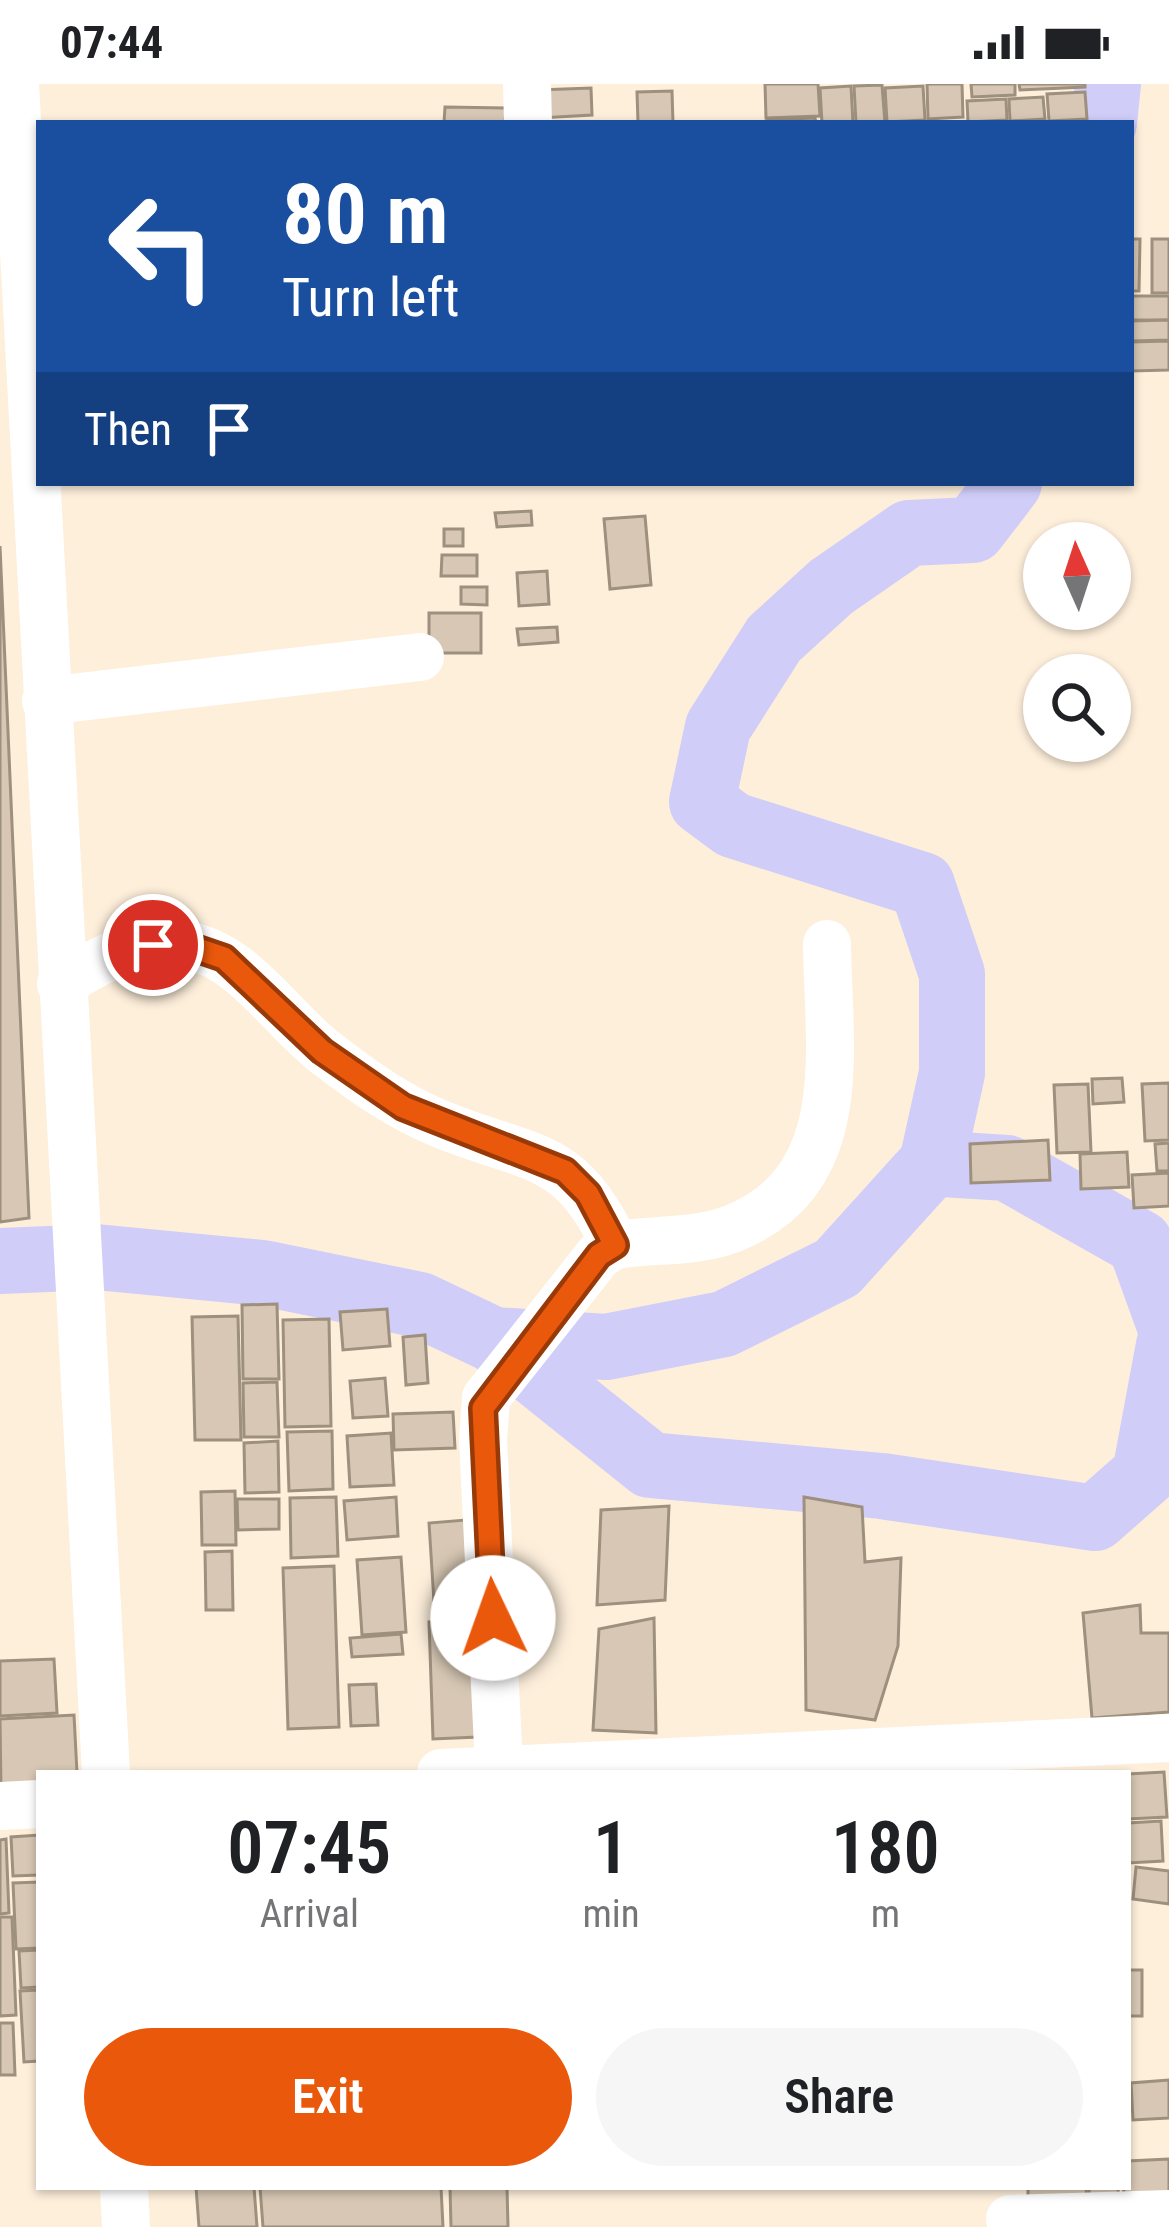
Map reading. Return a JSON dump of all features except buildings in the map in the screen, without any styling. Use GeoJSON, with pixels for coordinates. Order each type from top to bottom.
{"type":"FeatureCollection","features":[{"type":"Feature","properties":{"kind":"street"},"geometry":{"type":"LineString","coordinates":[[15,84],[106,1770]]}},
{"type":"Feature","properties":{"kind":"street"},"geometry":{"type":"LineString","coordinates":[[527,84],[528,120]]}},
{"type":"Feature","properties":{"kind":"street"},"geometry":{"type":"LineString","coordinates":[[46,701],[420,657]]}},
{"type":"Feature","properties":{"kind":"street"},"geometry":{"type":"LineString","coordinates":[[499,1767],[483,1438],[486,1398],[599,1255],[615,1245],[734,1228],[789,1190],[813,1163],[827,1095],[827,944]]}},
{"type":"Feature","properties":{"kind":"street"},"geometry":{"type":"LineString","coordinates":[[61,984],[100,959],[140,947],[189,946],[224,958],[322,1051],[403,1107],[565,1171],[588,1194],[615,1245]]}},
{"type":"Feature","properties":{"kind":"street"},"geometry":{"type":"LineString","coordinates":[[470,1770],[1023,1760],[1169,1738]]}},
{"type":"Feature","properties":{"kind":"street"},"geometry":{"type":"LineString","coordinates":[[0,1806],[36,1804]]}},
{"type":"Feature","properties":{"kind":"street"},"geometry":{"type":"LineString","coordinates":[[124,2190],[126,2227]]}},
{"type":"Feature","properties":{"kind":"street"},"geometry":{"type":"LineString","coordinates":[[1008,2217],[1169,2214]]}},
{"type":"Feature","properties":{"kind":"waterway"},"geometry":{"type":"LineString","coordinates":[[1104,120],[1108,84]]}},
{"type":"Feature","properties":{"kind":"waterway"},"geometry":{"type":"LineString","coordinates":[[0,1261],[96,1257],[263,1273],[420,1305],[494,1340],[606,1347],[724,1324],[837,1268],[932,1163],[952,1073],[952,974],[922,885],[733,825],[702,802],[718,727],[774,639],[831,587],[909,533],[973,530],[1007,486]]}},
{"type":"Feature","properties":{"kind":"waterway"},"geometry":{"type":"LineString","coordinates":[[943,1164],[1007,1168],[1140,1243],[1169,1323]]}},
{"type":"Feature","properties":{"kind":"waterway"},"geometry":{"type":"LineString","coordinates":[[494,1340],[650,1465],[882,1486],[1095,1518],[1145,1474],[1169,1345]]}},
{"type":"Feature","properties":{"kind":"route"},"geometry":{"type":"LineString","coordinates":[[153,945],[189,946],[224,958],[322,1051],[403,1107],[565,1171],[588,1194],[604,1220],[615,1245],[599,1255],[486,1398],[483,1408],[493,1618]]}}]}
